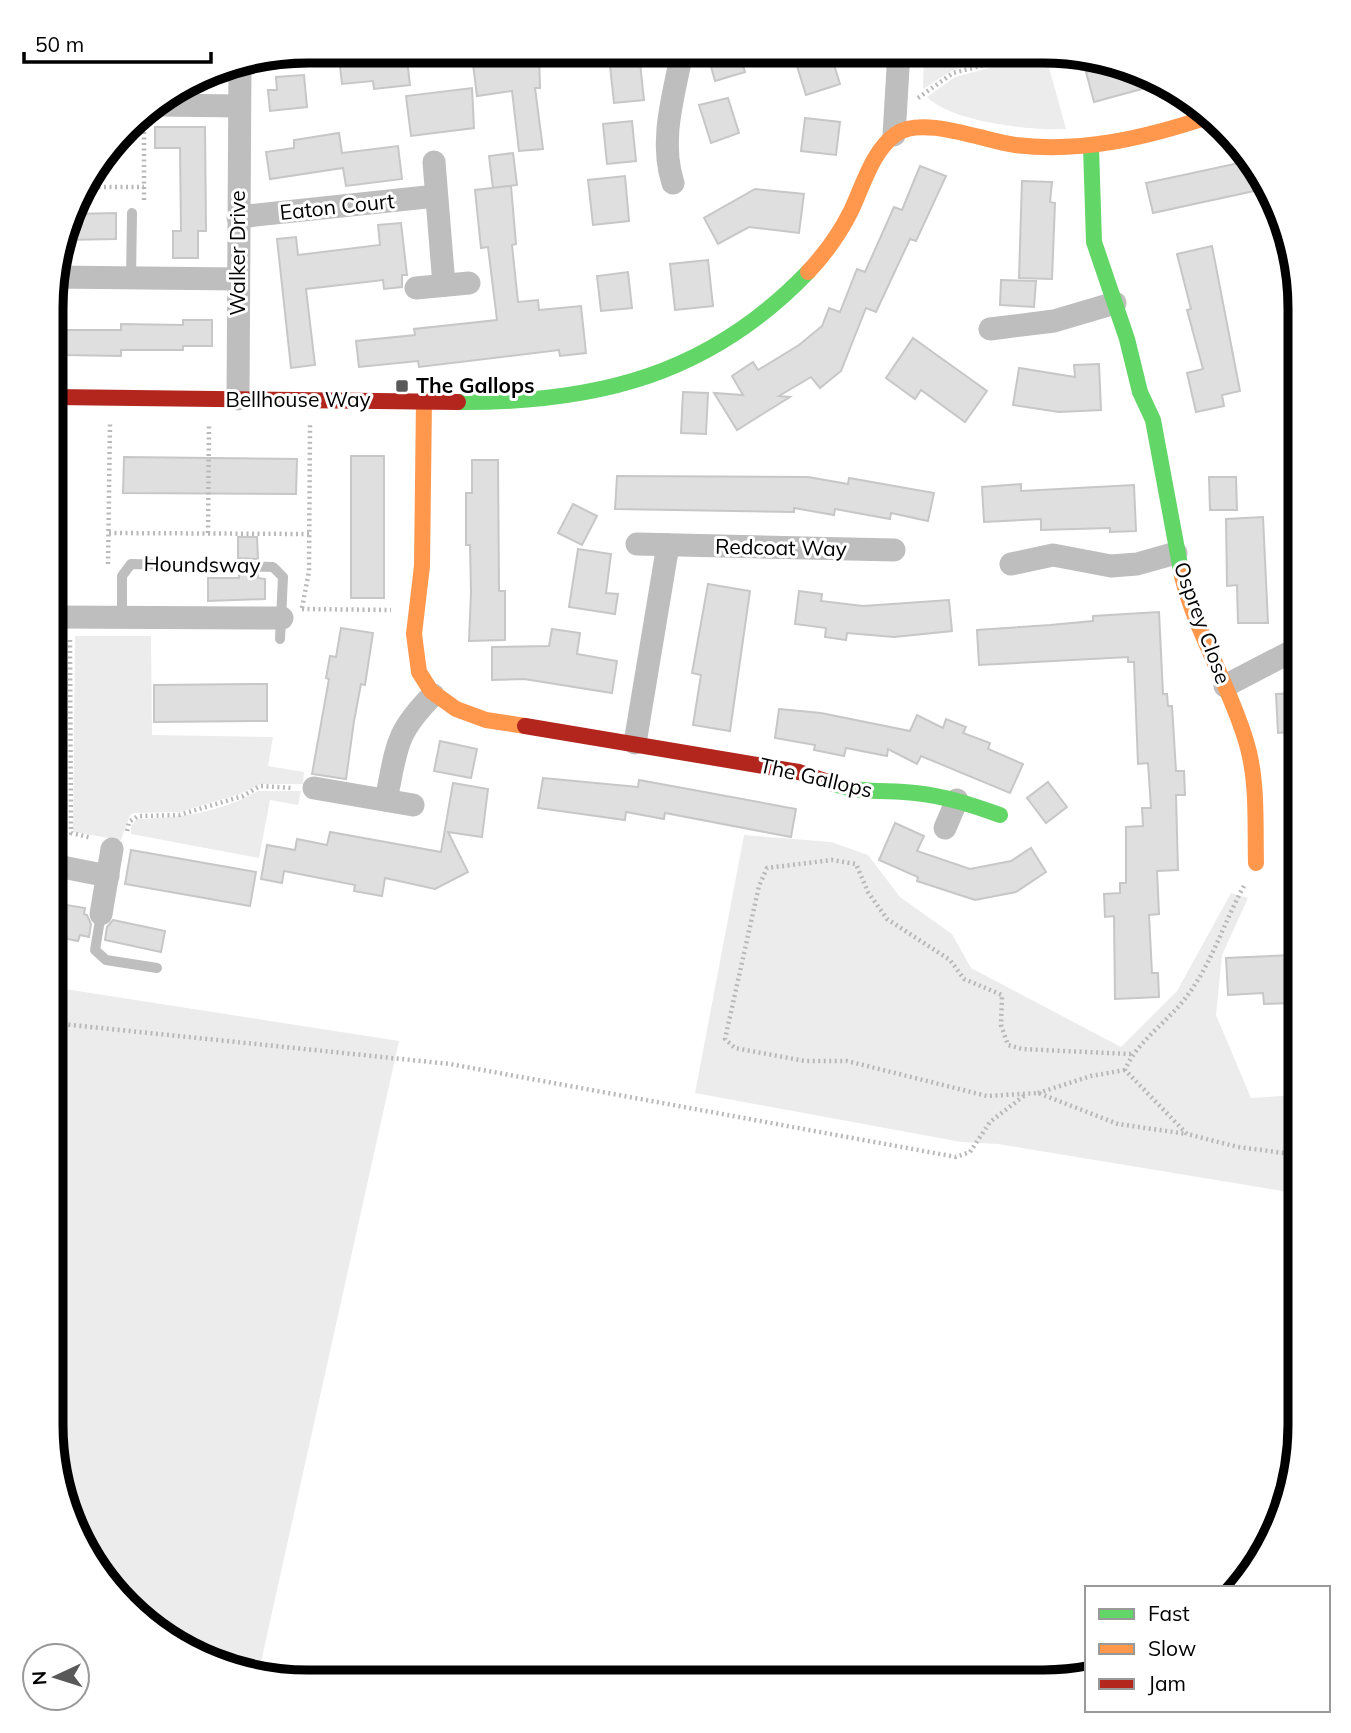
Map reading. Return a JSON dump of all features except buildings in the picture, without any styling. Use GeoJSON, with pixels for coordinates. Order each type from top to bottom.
{"type":"FeatureCollection","features":[{"type":"Feature","properties":{"kind":"street"},"geometry":{"type":"LineString","coordinates":[[673,183],[667,163],[667,138],[679,63]]}},
{"type":"Feature","properties":{"kind":"street"},"geometry":{"type":"LineString","coordinates":[[897,63],[894,124],[930,127],[1040,148],[1091,147],[1139,139],[1199,120]]}},
{"type":"Feature","properties":{"kind":"street","name":"Walker Drive"},"geometry":{"type":"LineString","coordinates":[[238,399],[240,73]]}},
{"type":"Feature","properties":{"kind":"street"},"geometry":{"type":"LineString","coordinates":[[171,106],[239,106]]}},
{"type":"Feature","properties":{"kind":"street","name":"Bellhouse Way"},"geometry":{"type":"LineString","coordinates":[[63,397],[536,400],[595,394],[638,383],[722,341],[772,305],[820,257],[843,225],[894,124]]}},
{"type":"Feature","properties":{"kind":"street","name":"Osprey Close"},"geometry":{"type":"LineString","coordinates":[[1091,147],[1094,242],[1160,447],[1176,553],[1199,629],[1246,741],[1252,778],[1256,863]]}},
{"type":"Feature","properties":{"kind":"street"},"geometry":{"type":"LineString","coordinates":[[434,162],[444,285]]}},
{"type":"Feature","properties":{"kind":"street","name":"Eaton Court"},"geometry":{"type":"LineString","coordinates":[[238,217],[436,196]]}},
{"type":"Feature","properties":{"kind":"street"},"geometry":{"type":"LineString","coordinates":[[65,278],[238,279]]}},
{"type":"Feature","properties":{"kind":"street"},"geometry":{"type":"LineString","coordinates":[[416,288],[469,283]]}},
{"type":"Feature","properties":{"kind":"street"},"geometry":{"type":"LineString","coordinates":[[990,329],[1054,321],[1115,303]]}},
{"type":"Feature","properties":{"kind":"street"},"geometry":{"type":"LineString","coordinates":[[386,800],[398,740],[407,721],[433,695],[420,673],[414,654],[419,610],[424,400]]}},
{"type":"Feature","properties":{"kind":"street","name":"Redcoat Way"},"geometry":{"type":"LineString","coordinates":[[636,544],[894,550]]}},
{"type":"Feature","properties":{"kind":"street"},"geometry":{"type":"LineString","coordinates":[[635,743],[668,545]]}},
{"type":"Feature","properties":{"kind":"street"},"geometry":{"type":"LineString","coordinates":[[1011,565],[1053,555],[1111,566],[1176,553]]}},
{"type":"Feature","properties":{"kind":"street"},"geometry":{"type":"LineString","coordinates":[[63,618],[288,622]]}},
{"type":"Feature","properties":{"kind":"street"},"geometry":{"type":"LineString","coordinates":[[1225,686],[1288,653]]}},
{"type":"Feature","properties":{"kind":"street","name":"The Gallops"},"geometry":{"type":"LineString","coordinates":[[433,695],[457,710],[486,720],[799,772],[851,790],[918,793],[957,800],[1000,816]]}},
{"type":"Feature","properties":{"kind":"street"},"geometry":{"type":"LineString","coordinates":[[314,788],[412,805]]}},
{"type":"Feature","properties":{"kind":"street"},"geometry":{"type":"LineString","coordinates":[[945,828],[957,800]]}},
{"type":"Feature","properties":{"kind":"street"},"geometry":{"type":"LineString","coordinates":[[101,914],[115,846]]}},
{"type":"Feature","properties":{"kind":"street"},"geometry":{"type":"LineString","coordinates":[[63,867],[108,876]]}},
{"type":"Feature","properties":{"kind":"lane"},"geometry":{"type":"LineString","coordinates":[[131,278],[132,213]]}},
{"type":"Feature","properties":{"kind":"lane","name":"Houndsway"},"geometry":{"type":"LineString","coordinates":[[122,618],[122,576],[131,564],[273,567],[283,576],[288,622]]}},
{"type":"Feature","properties":{"kind":"lane"},"geometry":{"type":"LineString","coordinates":[[101,914],[95,950],[106,960],[157,968]]}},
{"type":"Feature","properties":{"kind":"path"},"geometry":{"type":"LineString","coordinates":[[894,124],[953,73],[992,63]]}},
{"type":"Feature","properties":{"kind":"path"},"geometry":{"type":"LineString","coordinates":[[132,213],[144,210],[144,126]]}},
{"type":"Feature","properties":{"kind":"path"},"geometry":{"type":"LineString","coordinates":[[95,187],[144,187]]}},
{"type":"Feature","properties":{"kind":"path"},"geometry":{"type":"LineString","coordinates":[[108,569],[110,398]]}},
{"type":"Feature","properties":{"kind":"path"},"geometry":{"type":"LineString","coordinates":[[208,533],[209,399]]}},
{"type":"Feature","properties":{"kind":"path"},"geometry":{"type":"LineString","coordinates":[[310,400],[309,572],[288,622],[419,610]]}},
{"type":"Feature","properties":{"kind":"path"},"geometry":{"type":"LineString","coordinates":[[109,533],[310,534]]}},
{"type":"Feature","properties":{"kind":"path"},"geometry":{"type":"LineString","coordinates":[[63,661],[71,833],[115,846],[126,837],[128,822],[138,816],[179,815],[243,796],[260,786],[314,788]]}},
{"type":"Feature","properties":{"kind":"path"},"geometry":{"type":"LineString","coordinates":[[1125,1070],[1091,1076],[1038,1093],[988,1096],[847,1060],[805,1061],[735,1048],[725,1039],[759,886],[767,868],[832,860],[856,864],[868,892],[887,919],[950,960],[964,979],[1002,995],[1001,1025],[1008,1045],[1022,1049],[1131,1055]]}},
{"type":"Feature","properties":{"kind":"path"},"geometry":{"type":"LineString","coordinates":[[1125,1070],[1131,1055],[1187,996],[1256,863]]}},
{"type":"Feature","properties":{"kind":"path"},"geometry":{"type":"LineString","coordinates":[[63,1024],[450,1064],[956,1157],[970,1152],[990,1122],[1025,1094]]}},
{"type":"Feature","properties":{"kind":"path"},"geometry":{"type":"LineString","coordinates":[[1125,1070],[1187,1134]]}},
{"type":"Feature","properties":{"kind":"path"},"geometry":{"type":"LineString","coordinates":[[1038,1093],[1118,1124],[1187,1134],[1238,1147],[1287,1153]]}},
{"type":"Feature","properties":{"kind":"shaded area"},"geometry":{"type":"Polygon","coordinates":[[[924,63],[976,63],[953,70],[923,89],[924,63]]]}},
{"type":"Feature","properties":{"kind":"shaded area"},"geometry":{"type":"Polygon","coordinates":[[[1008,63],[1048,63],[1066,129],[1013,126],[973,119],[938,106],[927,97],[955,77],[1008,63]]]}},
{"type":"Feature","properties":{"kind":"shaded area"},"geometry":{"type":"Polygon","coordinates":[[[75,636],[151,636],[152,735],[273,737],[268,766],[304,772],[303,784],[261,784],[240,794],[180,812],[135,813],[130,815],[121,840],[73,832],[75,636]]]}},
{"type":"Feature","properties":{"kind":"shaded area"},"geometry":{"type":"Polygon","coordinates":[[[258,791],[301,791],[298,805],[270,800],[259,858],[131,834],[131,826],[137,819],[199,813],[229,805],[258,791]]]}},
{"type":"Feature","properties":{"kind":"shaded area"},"geometry":{"type":"Polygon","coordinates":[[[744,835],[831,842],[868,855],[900,897],[952,934],[971,968],[1121,1047],[1177,991],[1231,893],[1248,898],[1222,955],[1216,1015],[1251,1098],[1287,1096],[1287,1192],[998,1144],[961,1142],[695,1093],[744,835]]]}},
{"type":"Feature","properties":{"kind":"shaded area"},"geometry":{"type":"Polygon","coordinates":[[[63,989],[399,1041],[260,1665],[229,1657],[185,1637],[135,1598],[96,1548],[71,1488],[63,1425],[63,989]]]}},
{"type":"Feature","properties":{"kind":"traffic: fast"},"geometry":{"type":"LineString","coordinates":[[1091,147],[1094,242],[1127,339],[1140,392],[1153,420],[1182,576]]}},
{"type":"Feature","properties":{"kind":"traffic: fast"},"geometry":{"type":"LineString","coordinates":[[458,402],[557,397],[648,376],[690,359],[731,336],[770,307],[808,272]]}},
{"type":"Feature","properties":{"kind":"traffic: fast"},"geometry":{"type":"LineString","coordinates":[[834,784],[864,790],[937,796],[1000,815]]}},
{"type":"Feature","properties":{"kind":"traffic: slow"},"geometry":{"type":"LineString","coordinates":[[808,272],[842,227],[881,150],[896,134],[908,129],[937,128],[1015,145],[1064,147],[1113,142],[1199,120]]}},
{"type":"Feature","properties":{"kind":"traffic: slow"},"geometry":{"type":"LineString","coordinates":[[424,400],[422,566],[414,634],[419,672],[431,691],[456,709],[486,720],[525,726]]}},
{"type":"Feature","properties":{"kind":"traffic: slow"},"geometry":{"type":"LineString","coordinates":[[1182,576],[1196,618],[1239,720],[1250,756],[1255,801],[1256,863]]}},
{"type":"Feature","properties":{"kind":"traffic: jam"},"geometry":{"type":"LineString","coordinates":[[63,397],[458,402]]}},
{"type":"Feature","properties":{"kind":"traffic: jam"},"geometry":{"type":"LineString","coordinates":[[525,726],[799,772],[834,784]]}},
{"type":"Feature","properties":{"kind":"place","name":"The Gallops"},"geometry":{"type":"Point","coordinates":[402,386]}}]}
